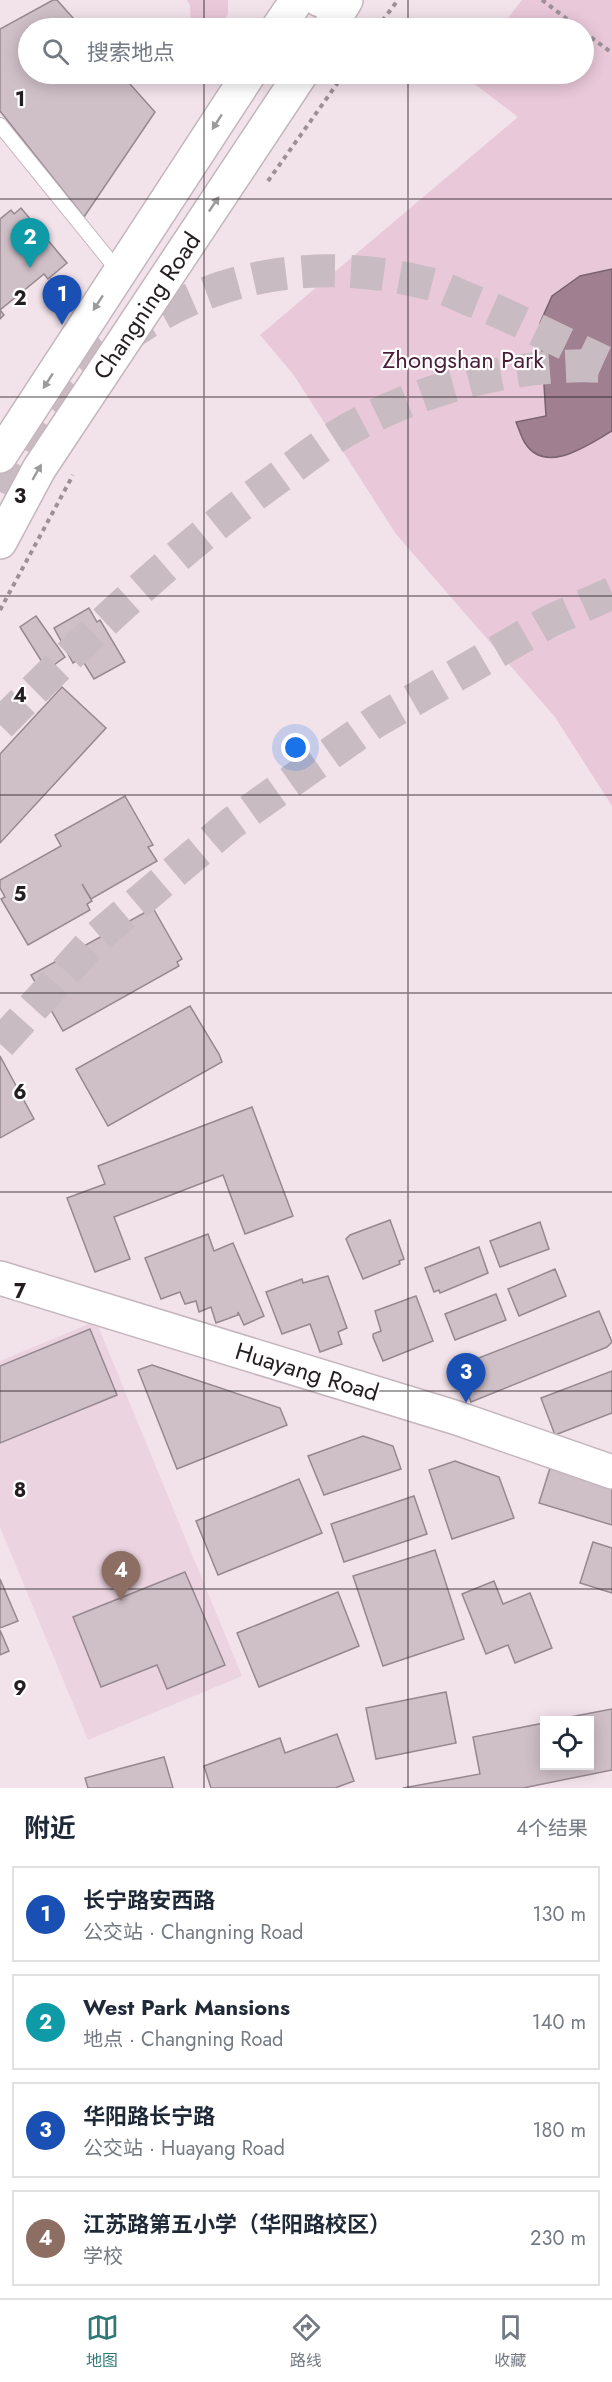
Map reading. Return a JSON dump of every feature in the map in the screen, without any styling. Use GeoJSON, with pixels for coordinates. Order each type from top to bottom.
{"type":"FeatureCollection","features":[{"type":"Feature","properties":{"kind":"main road"},"geometry":{"type":"LineString","coordinates":[[285,18],[297,0]]}},
{"type":"Feature","properties":{"kind":"main road","name":"Changning Road"},"geometry":{"type":"LineString","coordinates":[[0,456],[242,84]]}},
{"type":"Feature","properties":{"kind":"main road","name":"Changning Road"},"geometry":{"type":"LineString","coordinates":[[0,542],[39,469],[294,84]]}},
{"type":"Feature","properties":{"kind":"main road","name":"Huayang Road"},"geometry":{"type":"LineString","coordinates":[[0,1278],[457,1418],[612,1472]]}},
{"type":"Feature","properties":{"kind":"lane"},"geometry":{"type":"LineString","coordinates":[[0,125],[119,272]]}},
{"type":"Feature","properties":{"kind":"path"},"geometry":{"type":"LineString","coordinates":[[385,18],[399,0]]}},
{"type":"Feature","properties":{"kind":"path"},"geometry":{"type":"LineString","coordinates":[[542,0],[566,18]]}},
{"type":"Feature","properties":{"kind":"path"},"geometry":{"type":"LineString","coordinates":[[594,40],[612,53]]}},
{"type":"Feature","properties":{"kind":"path"},"geometry":{"type":"LineString","coordinates":[[264,187],[336,84]]}},
{"type":"Feature","properties":{"kind":"path"},"geometry":{"type":"LineString","coordinates":[[0,610],[78,467]]}},
{"type":"Feature","properties":{"kind":"shaded area"},"geometry":{"type":"Polygon","coordinates":[[[612,269],[612,431],[568,454],[544,457],[534,452],[525,443],[516,422],[546,416],[540,323],[552,296],[580,276],[612,269]]]}},
{"type":"Feature","properties":{"kind":"shaded area"},"geometry":{"type":"Polygon","coordinates":[[[96,1321],[242,1676],[88,1740],[0,1527],[0,1361],[96,1321]]]}},
{"type":"Feature","properties":{"kind":"green space"},"geometry":{"type":"Polygon","coordinates":[[[187,0],[228,0],[228,14],[225,18],[191,18],[190,5],[187,0]]]}},
{"type":"Feature","properties":{"kind":"green space","name":"Zhongshan Park"},"geometry":{"type":"Polygon","coordinates":[[[522,0],[612,0],[612,806],[555,717],[396,534],[293,374],[260,335],[518,117],[475,84],[594,84],[594,18],[508,18],[522,0]]]}},
{"type":"Feature","properties":{"kind":"building"},"geometry":{"type":"Polygon","coordinates":[[[57,0],[73,18],[20,18],[57,0]]]}},
{"type":"Feature","properties":{"kind":"building"},"geometry":{"type":"Polygon","coordinates":[[[18,19],[18,84],[130,84],[155,112],[84,217],[0,111],[0,29],[18,19]]]}},
{"type":"Feature","properties":{"kind":"building"},"geometry":{"type":"Polygon","coordinates":[[[21,208],[67,263],[48,279],[44,274],[0,310],[0,219],[11,210],[14,214],[21,208]]]}},
{"type":"Feature","properties":{"kind":"building"},"geometry":{"type":"Polygon","coordinates":[[[89,608],[97,622],[100,620],[125,662],[94,679],[81,658],[73,663],[54,628],[89,608]]]}},
{"type":"Feature","properties":{"kind":"building"},"geometry":{"type":"Polygon","coordinates":[[[36,616],[65,657],[47,670],[20,627],[36,616]]]}},
{"type":"Feature","properties":{"kind":"building"},"geometry":{"type":"Polygon","coordinates":[[[62,687],[106,728],[0,843],[0,754],[62,687]]]}},
{"type":"Feature","properties":{"kind":"building"},"geometry":{"type":"Polygon","coordinates":[[[125,796],[153,845],[148,847],[157,861],[91,899],[82,884],[92,901],[87,904],[90,910],[28,945],[1,899],[5,897],[0,888],[0,880],[61,846],[55,835],[125,796]]]}},
{"type":"Feature","properties":{"kind":"building"},"geometry":{"type":"Polygon","coordinates":[[[153,908],[182,959],[177,962],[179,966],[63,1031],[31,975],[153,908]]]}},
{"type":"Feature","properties":{"kind":"building"},"geometry":{"type":"Polygon","coordinates":[[[190,1006],[222,1062],[108,1126],[76,1069],[190,1006]]]}},
{"type":"Feature","properties":{"kind":"building"},"geometry":{"type":"Polygon","coordinates":[[[0,1056],[34,1119],[0,1138],[0,1056]]]}},
{"type":"Feature","properties":{"kind":"building"},"geometry":{"type":"Polygon","coordinates":[[[252,1107],[293,1216],[245,1234],[223,1175],[114,1217],[130,1259],[95,1272],[67,1198],[105,1184],[98,1166],[252,1107]]]}},
{"type":"Feature","properties":{"kind":"building"},"geometry":{"type":"Polygon","coordinates":[[[390,1220],[404,1259],[399,1261],[400,1264],[363,1279],[346,1239],[350,1235],[390,1220]]]}},
{"type":"Feature","properties":{"kind":"building"},"geometry":{"type":"Polygon","coordinates":[[[540,1222],[549,1249],[500,1267],[490,1241],[540,1222]]]}},
{"type":"Feature","properties":{"kind":"building"},"geometry":{"type":"Polygon","coordinates":[[[208,1234],[214,1251],[233,1243],[264,1316],[244,1325],[238,1312],[238,1315],[216,1323],[211,1307],[199,1312],[196,1301],[185,1304],[180,1292],[161,1299],[145,1258],[208,1234]]]}},
{"type":"Feature","properties":{"kind":"building"},"geometry":{"type":"Polygon","coordinates":[[[479,1247],[488,1273],[440,1293],[439,1290],[434,1292],[425,1268],[479,1247]]]}},
{"type":"Feature","properties":{"kind":"building"},"geometry":{"type":"Polygon","coordinates":[[[555,1269],[566,1296],[519,1316],[508,1289],[555,1269]]]}},
{"type":"Feature","properties":{"kind":"building"},"geometry":{"type":"Polygon","coordinates":[[[328,1276],[347,1328],[338,1332],[342,1344],[320,1352],[310,1324],[282,1334],[266,1292],[302,1279],[303,1283],[328,1276]]]}},
{"type":"Feature","properties":{"kind":"building"},"geometry":{"type":"Polygon","coordinates":[[[496,1294],[506,1320],[455,1340],[445,1314],[496,1294]]]}},
{"type":"Feature","properties":{"kind":"building"},"geometry":{"type":"Polygon","coordinates":[[[416,1296],[433,1341],[383,1361],[373,1337],[373,1334],[381,1331],[375,1311],[416,1296]]]}},
{"type":"Feature","properties":{"kind":"building"},"geometry":{"type":"Polygon","coordinates":[[[599,1311],[612,1342],[607,1347],[471,1402],[458,1366],[599,1311]]]}},
{"type":"Feature","properties":{"kind":"building"},"geometry":{"type":"Polygon","coordinates":[[[90,1329],[117,1395],[0,1443],[0,1366],[90,1329]]]}},
{"type":"Feature","properties":{"kind":"building"},"geometry":{"type":"Polygon","coordinates":[[[152,1365],[280,1408],[287,1425],[177,1469],[138,1370],[152,1365]]]}},
{"type":"Feature","properties":{"kind":"building"},"geometry":{"type":"Polygon","coordinates":[[[612,1371],[612,1413],[555,1435],[541,1398],[612,1371]]]}},
{"type":"Feature","properties":{"kind":"building"},"geometry":{"type":"Polygon","coordinates":[[[363,1436],[393,1446],[401,1469],[324,1495],[308,1456],[363,1436]]]}},
{"type":"Feature","properties":{"kind":"building"},"geometry":{"type":"Polygon","coordinates":[[[455,1461],[499,1477],[514,1518],[452,1539],[429,1470],[455,1461]]]}},
{"type":"Feature","properties":{"kind":"building"},"geometry":{"type":"Polygon","coordinates":[[[550,1468],[612,1487],[612,1525],[539,1503],[550,1468]]]}},
{"type":"Feature","properties":{"kind":"building"},"geometry":{"type":"Polygon","coordinates":[[[299,1479],[322,1533],[218,1575],[196,1521],[299,1479]]]}},
{"type":"Feature","properties":{"kind":"building"},"geometry":{"type":"Polygon","coordinates":[[[414,1496],[427,1534],[344,1562],[331,1524],[414,1496]]]}},
{"type":"Feature","properties":{"kind":"building"},"geometry":{"type":"Polygon","coordinates":[[[593,1542],[612,1548],[612,1593],[580,1583],[593,1542]]]}},
{"type":"Feature","properties":{"kind":"building"},"geometry":{"type":"Polygon","coordinates":[[[435,1550],[464,1639],[383,1666],[353,1576],[435,1550]]]}},
{"type":"Feature","properties":{"kind":"building"},"geometry":{"type":"Polygon","coordinates":[[[185,1572],[225,1665],[167,1689],[157,1665],[101,1687],[73,1617],[185,1572]]]}},
{"type":"Feature","properties":{"kind":"building"},"geometry":{"type":"Polygon","coordinates":[[[0,1579],[18,1621],[0,1628],[0,1579]]]}},
{"type":"Feature","properties":{"kind":"building"},"geometry":{"type":"Polygon","coordinates":[[[494,1581],[503,1604],[530,1593],[552,1648],[515,1663],[508,1645],[486,1654],[462,1594],[494,1581]]]}},
{"type":"Feature","properties":{"kind":"building"},"geometry":{"type":"Polygon","coordinates":[[[338,1592],[359,1646],[259,1687],[237,1633],[338,1592]]]}},
{"type":"Feature","properties":{"kind":"building"},"geometry":{"type":"Polygon","coordinates":[[[0,1630],[9,1651],[0,1655],[0,1630]]]}},
{"type":"Feature","properties":{"kind":"building"},"geometry":{"type":"Polygon","coordinates":[[[446,1692],[456,1743],[376,1759],[366,1708],[446,1692]]]}},
{"type":"Feature","properties":{"kind":"building"},"geometry":{"type":"Polygon","coordinates":[[[612,1709],[612,1770],[523,1788],[403,1788],[480,1774],[473,1737],[540,1724],[540,1770],[594,1770],[594,1716],[575,1716],[612,1709]]]}},
{"type":"Feature","properties":{"kind":"building"},"geometry":{"type":"Polygon","coordinates":[[[337,1734],[354,1781],[335,1788],[211,1788],[204,1766],[280,1738],[285,1753],[337,1734]]]}},
{"type":"Feature","properties":{"kind":"building"},"geometry":{"type":"Polygon","coordinates":[[[164,1757],[173,1788],[88,1788],[85,1778],[164,1757]]]}},
{"type":"Feature","properties":{"kind":"tunnel"},"geometry":{"type":"LineString","coordinates":[[0,492],[34,432],[75,381],[123,339],[176,306],[234,284],[296,272],[362,272],[430,284],[502,313],[604,362]]}},
{"type":"Feature","properties":{"kind":"tunnel"},"geometry":{"type":"LineString","coordinates":[[0,725],[64,660],[164,568],[235,510],[313,452],[347,430],[386,410],[481,378],[548,367],[612,367]]}},
{"type":"Feature","properties":{"kind":"tunnel"},"geometry":{"type":"LineString","coordinates":[[0,1044],[95,939],[232,823],[375,722],[550,621],[612,593]]}},
{"type":"Feature","properties":{"kind":"place","name":"West Park Mansions"},"geometry":{"type":"Point","coordinates":[30,268]}},
{"type":"Feature","properties":{"kind":"place","name":"长宁路安西路"},"geometry":{"type":"Point","coordinates":[62,325]}},
{"type":"Feature","properties":{"kind":"place","name":"华阳路长宁路"},"geometry":{"type":"Point","coordinates":[466,1403]}},
{"type":"Feature","properties":{"kind":"place","name":"江苏路第五小学（华阳路校区）"},"geometry":{"type":"Point","coordinates":[121,1601]}}]}
